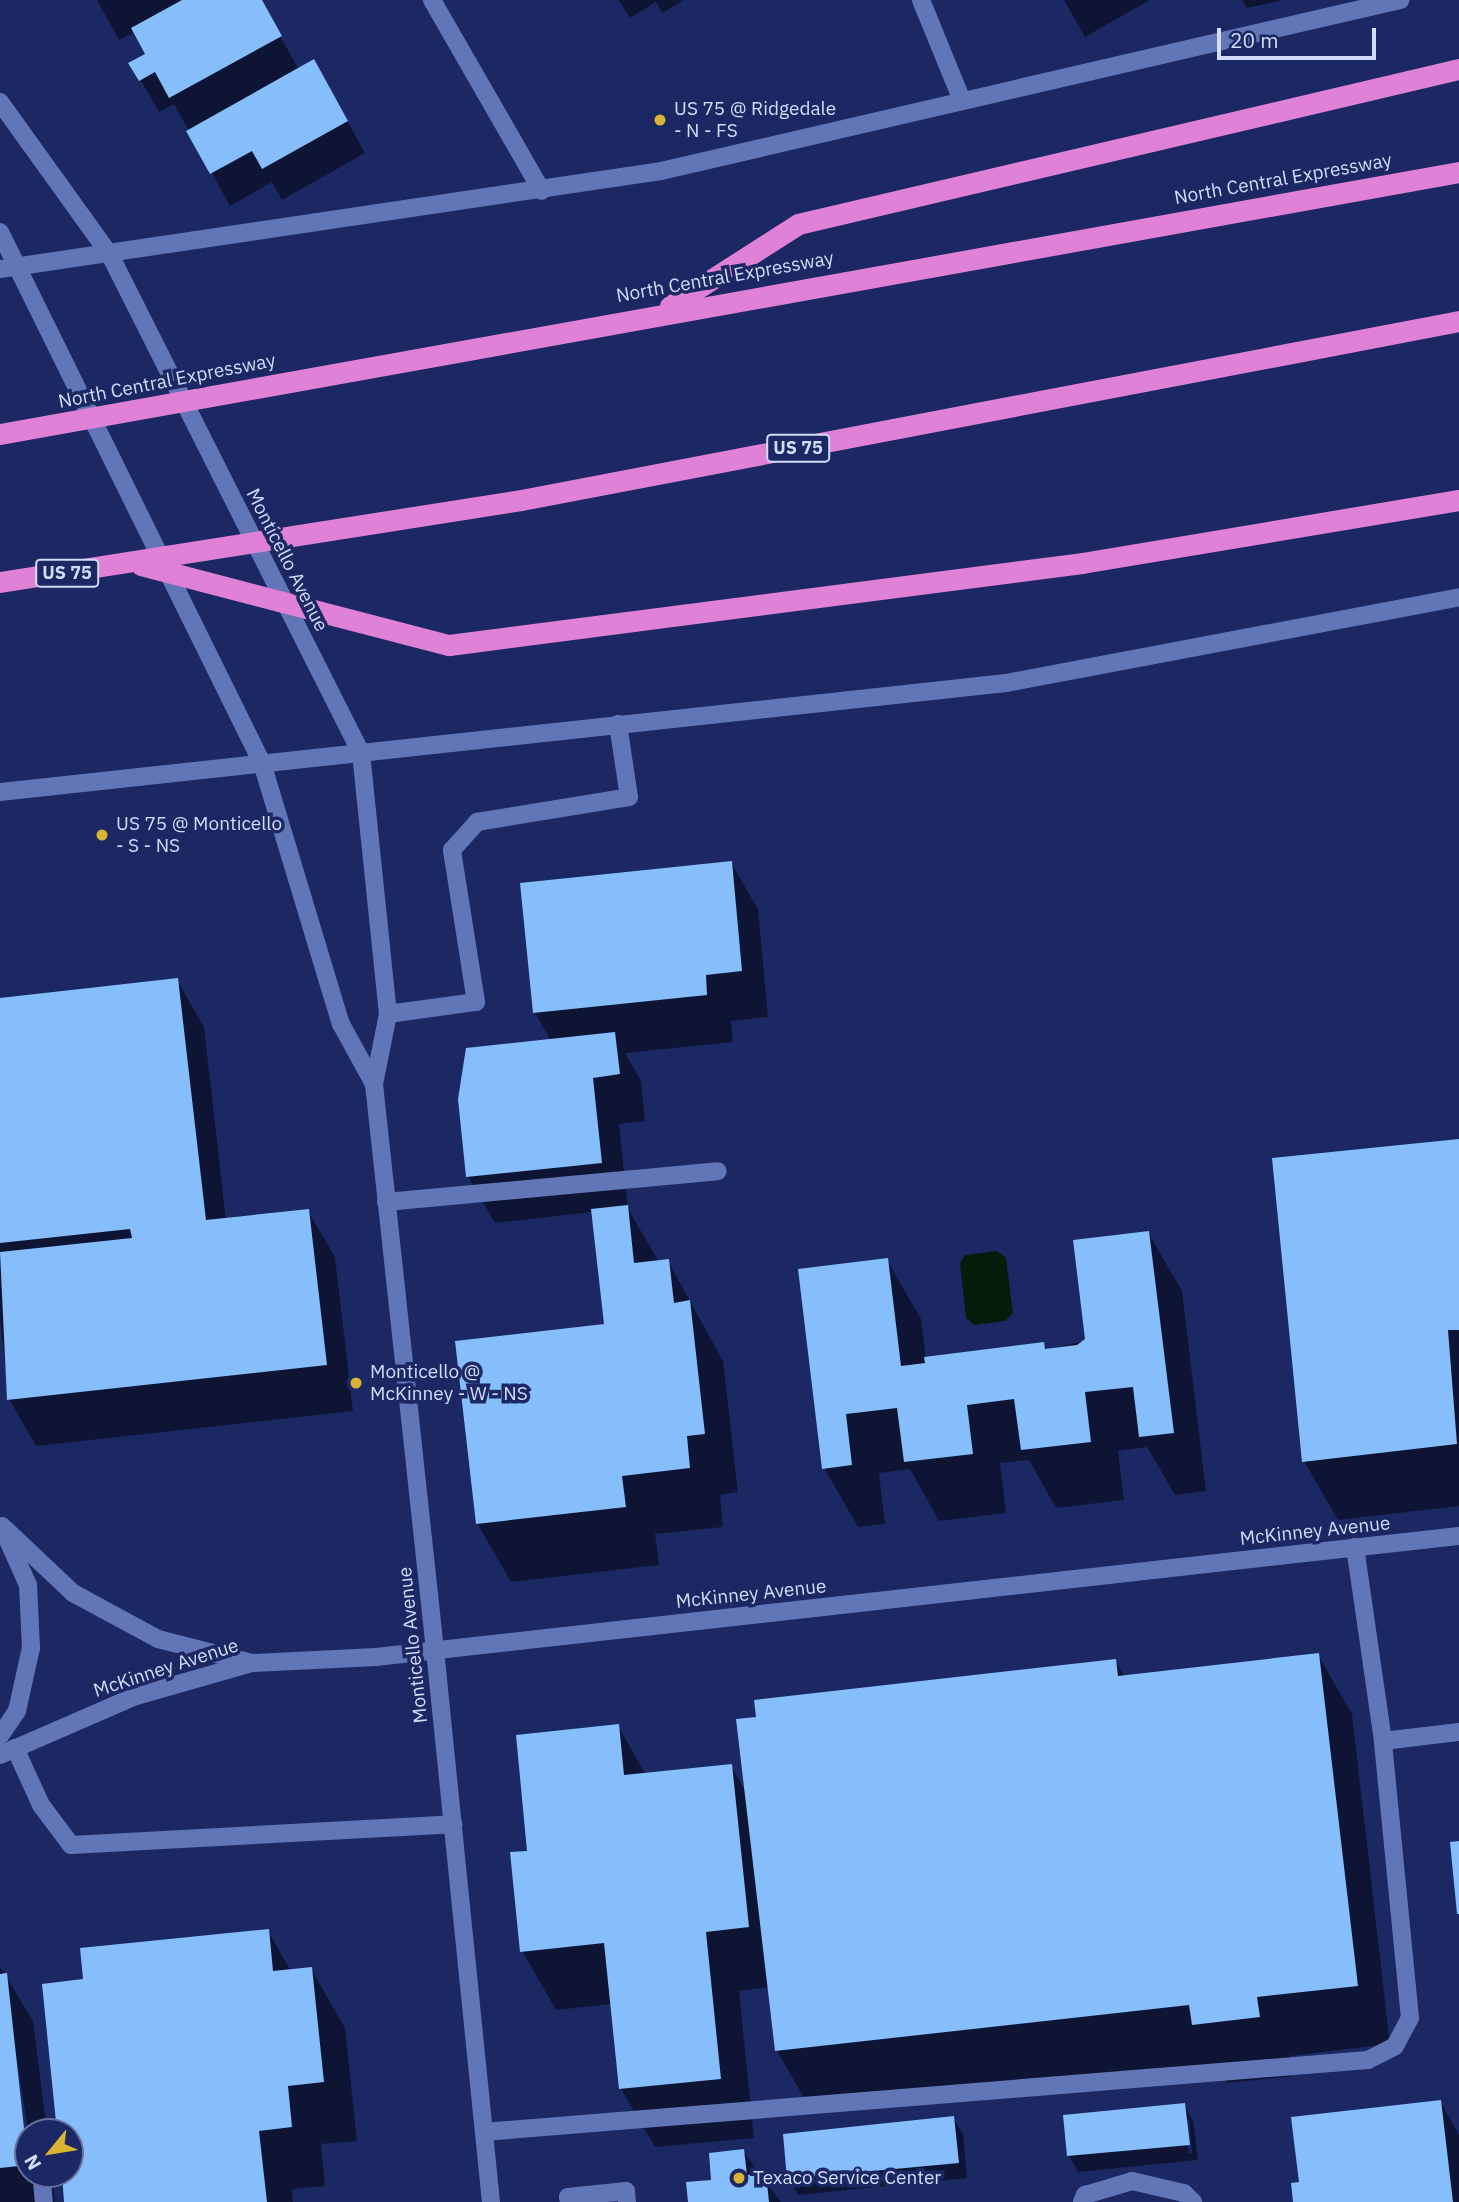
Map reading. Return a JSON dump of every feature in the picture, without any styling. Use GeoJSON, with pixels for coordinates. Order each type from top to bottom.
{"type":"FeatureCollection","features":[{"type":"Feature","properties":{"kind":"highway"},"geometry":{"type":"LineString","coordinates":[[661,311],[798,225],[1459,69]]}},
{"type":"Feature","properties":{"kind":"highway","name":"North Central Expressway"},"geometry":{"type":"LineString","coordinates":[[0,434],[661,311],[1459,172]]}},
{"type":"Feature","properties":{"kind":"highway","name":"US 75"},"geometry":{"type":"LineString","coordinates":[[0,582],[134,564],[712,465],[1459,321]]}},
{"type":"Feature","properties":{"kind":"highway"},"geometry":{"type":"LineString","coordinates":[[134,564],[449,645],[1082,563],[1459,500]]}},
{"type":"Feature","properties":{"kind":"street"},"geometry":{"type":"LineString","coordinates":[[432,0],[542,191]]}},
{"type":"Feature","properties":{"kind":"street"},"geometry":{"type":"LineString","coordinates":[[921,0],[961,98]]}},
{"type":"Feature","properties":{"kind":"street"},"geometry":{"type":"LineString","coordinates":[[6,269],[542,191],[661,171],[961,98],[1400,0]]}},
{"type":"Feature","properties":{"kind":"street","name":"Monticello Avenue"},"geometry":{"type":"LineString","coordinates":[[0,102],[110,255],[361,753],[388,1014],[374,1084],[491,2202]]}},
{"type":"Feature","properties":{"kind":"street","name":"Monticello Avenue"},"geometry":{"type":"LineString","coordinates":[[0,232],[6,269],[40,323],[262,763],[341,1024],[374,1084]]}},
{"type":"Feature","properties":{"kind":"street"},"geometry":{"type":"LineString","coordinates":[[0,792],[1006,683],[1459,597]]}},
{"type":"Feature","properties":{"kind":"street"},"geometry":{"type":"LineString","coordinates":[[388,1014],[476,1002],[452,850],[477,822],[629,797],[618,724]]}},
{"type":"Feature","properties":{"kind":"street"},"geometry":{"type":"LineString","coordinates":[[386,1202],[718,1171]]}},
{"type":"Feature","properties":{"kind":"street"},"geometry":{"type":"LineString","coordinates":[[1,1525],[73,1593],[158,1639],[251,1662]]}},
{"type":"Feature","properties":{"kind":"street"},"geometry":{"type":"LineString","coordinates":[[0,1736],[17,1711],[31,1648],[28,1585],[1,1525]]}},
{"type":"Feature","properties":{"kind":"street","name":"McKinney Avenue"},"geometry":{"type":"LineString","coordinates":[[7,1751],[136,1696],[251,1662],[435,1650],[1459,1536]]}},
{"type":"Feature","properties":{"kind":"street"},"geometry":{"type":"LineString","coordinates":[[484,2132],[1368,2060],[1395,2046],[1410,2018],[1383,1741],[1355,1547]]}},
{"type":"Feature","properties":{"kind":"street"},"geometry":{"type":"LineString","coordinates":[[1383,1741],[1459,1732]]}},
{"type":"Feature","properties":{"kind":"street"},"geometry":{"type":"LineString","coordinates":[[7,1751],[41,1805],[71,1845],[453,1824]]}},
{"type":"Feature","properties":{"kind":"street"},"geometry":{"type":"LineString","coordinates":[[1082,2202],[1085,2195],[1132,2180],[1184,2193],[1193,2202]]}},
{"type":"Feature","properties":{"kind":"street"},"geometry":{"type":"LineString","coordinates":[[569,2202],[568,2197],[626,2191],[627,2202]]}},
{"type":"Feature","properties":{"kind":"shaded area"},"geometry":{"type":"Polygon","coordinates":[[[997,1251],[1006,1258],[1013,1313],[1005,1321],[974,1325],[966,1318],[960,1263],[965,1255],[997,1251]]]}},
{"type":"Feature","properties":{"kind":"building"},"geometry":{"type":"Polygon","coordinates":[[[182,0],[262,0],[282,36],[169,98],[155,72],[139,81],[128,63],[145,54],[131,28],[182,0]]]}},
{"type":"Feature","properties":{"kind":"building"},"geometry":{"type":"Polygon","coordinates":[[[314,59],[348,121],[262,169],[252,151],[210,174],[186,131],[314,59]]]}},
{"type":"Feature","properties":{"kind":"building"},"geometry":{"type":"Polygon","coordinates":[[[732,861],[742,971],[706,975],[707,995],[533,1013],[520,883],[732,861]]]}},
{"type":"Feature","properties":{"kind":"building"},"geometry":{"type":"Polygon","coordinates":[[[178,978],[206,1220],[309,1209],[327,1365],[7,1400],[0,1252],[132,1238],[130,1229],[0,1243],[0,998],[178,978]]]}},
{"type":"Feature","properties":{"kind":"building"},"geometry":{"type":"Polygon","coordinates":[[[615,1032],[620,1074],[593,1078],[602,1163],[466,1177],[458,1099],[466,1048],[615,1032]]]}},
{"type":"Feature","properties":{"kind":"building"},"geometry":{"type":"Polygon","coordinates":[[[1459,1139],[1459,1330],[1448,1330],[1457,1444],[1302,1462],[1272,1158],[1459,1139]]]}},
{"type":"Feature","properties":{"kind":"building"},"geometry":{"type":"Polygon","coordinates":[[[628,1205],[634,1263],[669,1259],[674,1303],[690,1300],[705,1434],[687,1436],[690,1468],[622,1476],[626,1507],[476,1524],[455,1341],[604,1324],[591,1209],[628,1205]]]}},
{"type":"Feature","properties":{"kind":"building"},"geometry":{"type":"Polygon","coordinates":[[[1149,1231],[1174,1433],[1139,1437],[1133,1387],[1085,1392],[1091,1442],[1021,1450],[1014,1399],[967,1405],[973,1454],[904,1462],[897,1408],[846,1414],[852,1465],[822,1469],[798,1269],[888,1258],[901,1366],[925,1363],[924,1357],[1044,1342],[1045,1349],[1077,1345],[1085,1339],[1073,1240],[1149,1231]]]}},
{"type":"Feature","properties":{"kind":"building"},"geometry":{"type":"Polygon","coordinates":[[[1319,1653],[1358,1986],[1257,1997],[1260,2017],[1192,2025],[1189,2005],[775,2051],[736,1719],[756,1717],[754,1700],[1116,1659],[1118,1676],[1319,1653]]]}},
{"type":"Feature","properties":{"kind":"building"},"geometry":{"type":"Polygon","coordinates":[[[619,1724],[624,1775],[732,1764],[749,1927],[706,1932],[721,2079],[619,2089],[604,1943],[520,1952],[510,1852],[527,1851],[516,1735],[619,1724]]]}},
{"type":"Feature","properties":{"kind":"building"},"geometry":{"type":"Polygon","coordinates":[[[1459,1841],[1459,1914],[1457,1914],[1450,1842],[1459,1841]]]}},
{"type":"Feature","properties":{"kind":"building"},"geometry":{"type":"Polygon","coordinates":[[[269,1929],[273,1971],[312,1967],[324,2082],[288,2086],[292,2127],[259,2131],[267,2202],[64,2202],[63,2188],[84,2188],[84,2118],[56,2118],[42,1984],[83,1979],[80,1948],[269,1929]]]}},
{"type":"Feature","properties":{"kind":"building"},"geometry":{"type":"Polygon","coordinates":[[[7,1973],[23,2118],[14,2118],[14,2166],[0,2168],[0,1974],[7,1973]]]}},
{"type":"Feature","properties":{"kind":"building"},"geometry":{"type":"Polygon","coordinates":[[[1441,2100],[1453,2202],[1293,2202],[1291,2183],[1299,2182],[1291,2117],[1441,2100]]]}},
{"type":"Feature","properties":{"kind":"building"},"geometry":{"type":"Polygon","coordinates":[[[1185,2103],[1190,2145],[1067,2156],[1063,2115],[1185,2103]]]}},
{"type":"Feature","properties":{"kind":"building"},"geometry":{"type":"Polygon","coordinates":[[[954,2116],[959,2163],[787,2179],[783,2134],[954,2116]]]}},
{"type":"Feature","properties":{"kind":"building","name":"Texaco Service Center"},"geometry":{"type":"Polygon","coordinates":[[[744,2149],[747,2175],[766,2173],[769,2202],[688,2202],[686,2182],[711,2180],[709,2153],[744,2149]]]}},
{"type":"Feature","properties":{"kind":"place","name":"US 75 @ Ridgedale - N - FS"},"geometry":{"type":"Point","coordinates":[660,120]}},
{"type":"Feature","properties":{"kind":"place","name":"US 75 @ Monticello - S - NS"},"geometry":{"type":"Point","coordinates":[102,835]}},
{"type":"Feature","properties":{"kind":"place","name":"Monticello @ McKinney - W - NS"},"geometry":{"type":"Point","coordinates":[356,1383]}},
{"type":"Feature","properties":{"kind":"place","name":"Texaco Service Center"},"geometry":{"type":"Point","coordinates":[739,2178]}}]}
